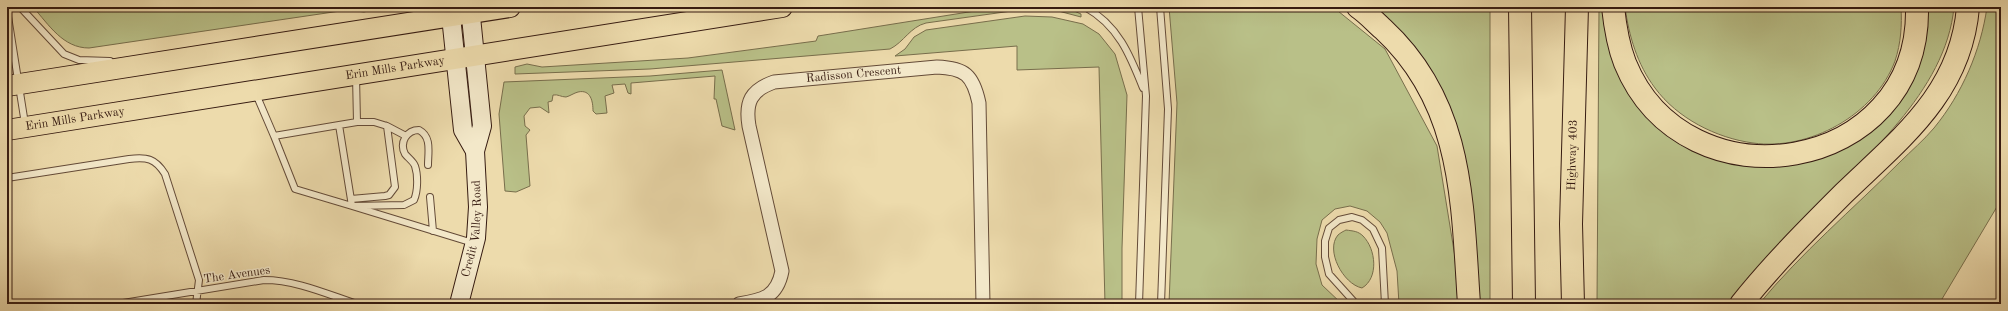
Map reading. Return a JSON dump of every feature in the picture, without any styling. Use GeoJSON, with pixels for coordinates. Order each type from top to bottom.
{"type":"FeatureCollection","features":[{"type":"Feature","properties":{"kind":"highway"},"geometry":{"type":"LineString","coordinates":[[1358,7],[1399,44],[1424,78],[1450,135],[1461,193],[1469,304]]}},
{"type":"Feature","properties":{"kind":"highway"},"geometry":{"type":"LineString","coordinates":[[1520,7],[1524,304]]}},
{"type":"Feature","properties":{"kind":"highway","name":"Highway 403"},"geometry":{"type":"LineString","coordinates":[[1573,304],[1571,224],[1577,7]]}},
{"type":"Feature","properties":{"kind":"highway"},"geometry":{"type":"LineString","coordinates":[[1613,7],[1619,44],[1625,63],[1641,92],[1658,113],[1685,134],[1709,146],[1748,155],[1768,156],[1816,150],[1830,145],[1855,131],[1877,111],[1895,88],[1908,63],[1915,35],[1917,7]]}},
{"type":"Feature","properties":{"kind":"highway"},"geometry":{"type":"LineString","coordinates":[[1741,304],[1777,262],[1923,116],[1950,75],[1967,28],[1968,7]]}},
{"type":"Feature","properties":{"kind":"main road"},"geometry":{"type":"LineString","coordinates":[[13,85],[163,63],[451,12],[510,7]]}},
{"type":"Feature","properties":{"kind":"main road","name":"Erin Mills Parkway"},"geometry":{"type":"LineString","coordinates":[[16,129],[782,7]]}},
{"type":"Feature","properties":{"kind":"street","name":"Credit Valley Road"},"geometry":{"type":"LineString","coordinates":[[460,304],[475,244],[478,207],[475,151],[482,126],[470,10]]}},
{"type":"Feature","properties":{"kind":"street","name":"Credit Valley Road"},"geometry":{"type":"LineString","coordinates":[[451,12],[463,130],[475,151]]}},
{"type":"Feature","properties":{"kind":"street","name":"Radisson Crescent"},"geometry":{"type":"LineString","coordinates":[[740,304],[764,298],[774,292],[780,283],[782,271],[747,114],[748,102],[754,94],[764,85],[774,82],[937,67],[952,68],[964,73],[975,86],[979,103],[984,304]]}},
{"type":"Feature","properties":{"kind":"lane"},"geometry":{"type":"LineString","coordinates":[[20,7],[64,54],[79,60],[163,63]]}},
{"type":"Feature","properties":{"kind":"lane"},"geometry":{"type":"LineString","coordinates":[[1085,7],[1109,24],[1130,55],[1146,96]]}},
{"type":"Feature","properties":{"kind":"lane"},"geometry":{"type":"LineString","coordinates":[[1138,7],[1146,96],[1139,304]]}},
{"type":"Feature","properties":{"kind":"lane"},"geometry":{"type":"LineString","coordinates":[[1160,7],[1168,109],[1161,304]]}},
{"type":"Feature","properties":{"kind":"lane"},"geometry":{"type":"LineString","coordinates":[[7,10],[16,129]]}},
{"type":"Feature","properties":{"kind":"lane"},"geometry":{"type":"LineString","coordinates":[[356,75],[357,122]]}},
{"type":"Feature","properties":{"kind":"lane"},"geometry":{"type":"LineString","coordinates":[[255,91],[295,189],[475,244]]}},
{"type":"Feature","properties":{"kind":"lane"},"geometry":{"type":"LineString","coordinates":[[274,136],[357,122],[374,122],[387,126],[406,136]]}},
{"type":"Feature","properties":{"kind":"lane"},"geometry":{"type":"LineString","coordinates":[[339,125],[352,206]]}},
{"type":"Feature","properties":{"kind":"lane"},"geometry":{"type":"LineString","coordinates":[[351,199],[389,195],[395,187],[387,126]]}},
{"type":"Feature","properties":{"kind":"lane"},"geometry":{"type":"LineString","coordinates":[[352,206],[404,205],[414,200],[417,190],[415,166],[403,149],[403,143],[406,136],[415,130],[420,130],[426,136],[428,141],[428,165]]}},
{"type":"Feature","properties":{"kind":"lane"},"geometry":{"type":"LineString","coordinates":[[7,178],[129,158],[140,157],[152,159],[160,166],[165,174],[199,280],[196,304]]}},
{"type":"Feature","properties":{"kind":"lane"},"geometry":{"type":"LineString","coordinates":[[430,197],[432,231]]}},
{"type":"Feature","properties":{"kind":"lane"},"geometry":{"type":"LineString","coordinates":[[1356,304],[1329,274],[1325,257],[1325,241],[1329,228],[1339,220],[1352,217],[1362,220],[1373,229],[1382,248],[1385,304]]}},
{"type":"Feature","properties":{"kind":"lane","name":"The Avenues"},"geometry":{"type":"LineString","coordinates":[[117,304],[276,280],[297,284],[355,304]]}},
{"type":"Feature","properties":{"kind":"green space"},"geometry":{"type":"Polygon","coordinates":[[[33,7],[384,7],[364,12],[347,10],[89,48],[80,47],[64,40],[51,28],[33,7]]]}},
{"type":"Feature","properties":{"kind":"green space"},"geometry":{"type":"Polygon","coordinates":[[[1000,7],[1065,7],[1081,14],[1081,17],[1047,8],[1026,9],[926,23],[911,31],[899,43],[890,49],[650,69],[515,74],[515,67],[527,64],[542,67],[688,58],[816,41],[818,36],[1000,7]]]}},
{"type":"Feature","properties":{"kind":"green space"},"geometry":{"type":"Polygon","coordinates":[[[1169,7],[1333,7],[1385,49],[1437,146],[1455,257],[1458,304],[1399,304],[1397,271],[1387,233],[1380,222],[1367,211],[1350,206],[1335,209],[1322,220],[1317,239],[1316,264],[1322,285],[1342,304],[1169,304],[1177,103],[1169,7]]]}},
{"type":"Feature","properties":{"kind":"green space"},"geometry":{"type":"Polygon","coordinates":[[[1373,7],[1490,7],[1490,304],[1478,304],[1420,55],[1402,33],[1373,7]]]}},
{"type":"Feature","properties":{"kind":"green space"},"geometry":{"type":"Polygon","coordinates":[[[1599,7],[1605,7],[1648,110],[1755,164],[1882,118],[1922,7],[1954,7],[1948,38],[1936,68],[1919,96],[1876,147],[1786,238],[1727,304],[1597,304],[1599,7]]]}},
{"type":"Feature","properties":{"kind":"green space"},"geometry":{"type":"Polygon","coordinates":[[[1625,7],[1901,7],[1901,34],[1895,61],[1885,80],[1872,98],[1856,113],[1838,125],[1817,135],[1796,141],[1774,144],[1753,143],[1725,137],[1698,125],[1674,109],[1664,99],[1643,69],[1629,29],[1625,7]]]}},
{"type":"Feature","properties":{"kind":"green space"},"geometry":{"type":"Polygon","coordinates":[[[1987,7],[2001,7],[2001,200],[1939,304],[1759,304],[1810,249],[1922,141],[1944,115],[1969,71],[1980,39],[1987,7]]]}},
{"type":"Feature","properties":{"kind":"green space"},"geometry":{"type":"Polygon","coordinates":[[[1025,16],[1052,17],[1083,24],[1099,34],[1115,54],[1127,95],[1122,248],[1122,304],[1105,304],[1099,67],[1017,70],[1017,46],[895,56],[905,49],[914,37],[926,30],[1025,16]]]}},
{"type":"Feature","properties":{"kind":"green space"},"geometry":{"type":"Polygon","coordinates":[[[722,70],[735,130],[722,126],[716,99],[714,99],[715,76],[631,83],[631,94],[628,93],[625,84],[612,85],[614,93],[605,96],[607,113],[596,114],[593,111],[590,97],[586,92],[578,92],[566,97],[553,95],[552,101],[548,102],[549,113],[540,107],[530,108],[524,116],[525,126],[530,130],[526,135],[530,186],[516,192],[505,191],[499,114],[504,82],[650,76],[722,70]]]}},
{"type":"Feature","properties":{"kind":"green space"},"geometry":{"type":"Polygon","coordinates":[[[1346,230],[1361,234],[1371,248],[1374,263],[1373,271],[1371,277],[1362,288],[1348,280],[1338,266],[1335,257],[1335,241],[1338,235],[1346,230]]]}}]}
